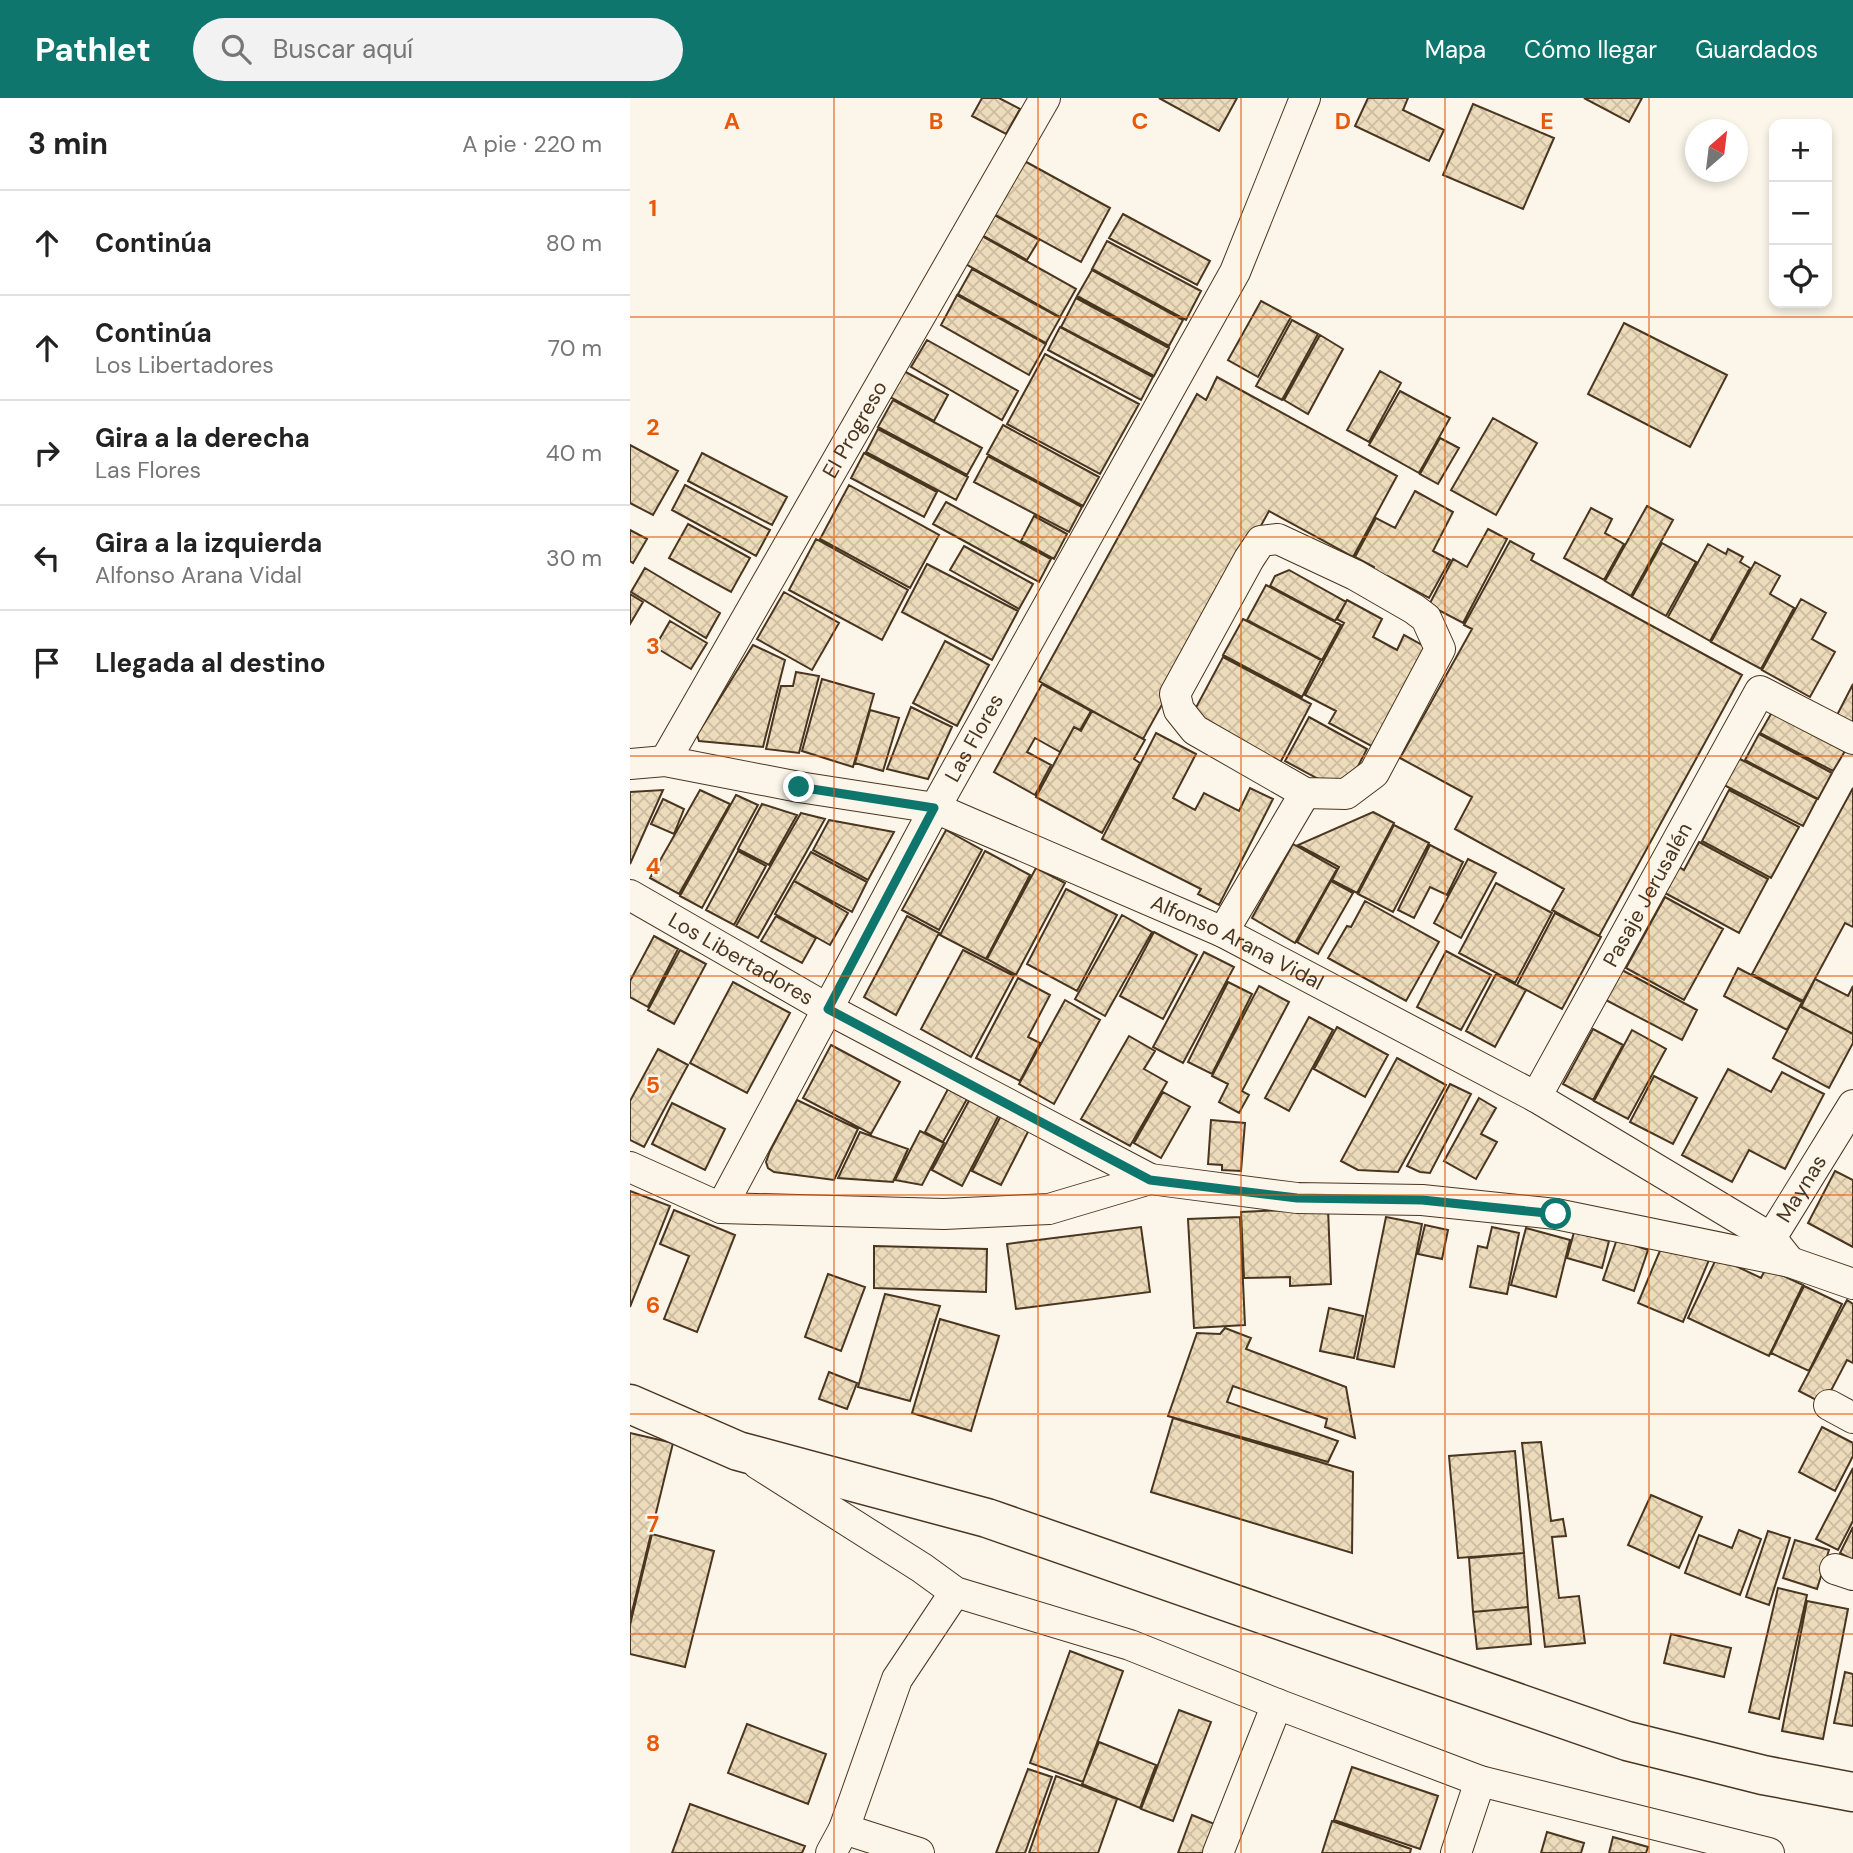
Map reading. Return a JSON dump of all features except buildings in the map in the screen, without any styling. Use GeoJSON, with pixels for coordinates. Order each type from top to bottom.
{"type":"FeatureCollection","features":[{"type":"Feature","properties":{"kind":"highway"},"geometry":{"type":"LineString","coordinates":[[630,1404],[738,1451],[988,1518],[1627,1741],[1763,1776],[1853,1792]]}},
{"type":"Feature","properties":{"kind":"street","name":"El Progreso"},"geometry":{"type":"LineString","coordinates":[[665,761],[1045,98]]}},
{"type":"Feature","properties":{"kind":"street","name":"Las Flores"},"geometry":{"type":"LineString","coordinates":[[721,1208],[934,808],[1235,272],[1305,98]]}},
{"type":"Feature","properties":{"kind":"street"},"geometry":{"type":"LineString","coordinates":[[1278,538],[1355,575],[1414,609],[1426,618],[1440,649],[1374,773],[1346,794],[1305,793],[1195,730],[1179,710],[1175,694],[1249,559],[1261,541],[1278,538]]}},
{"type":"Feature","properties":{"kind":"street","name":"Pasaje Jerusalén"},"geometry":{"type":"LineString","coordinates":[[1536,1097],[1760,691],[1853,739]]}},
{"type":"Feature","properties":{"kind":"street","name":"Alfonso Arana Vidal"},"geometry":{"type":"LineString","coordinates":[[630,764],[665,761],[799,787],[934,808],[1223,932],[1536,1097],[1771,1238],[1790,1262]]}},
{"type":"Feature","properties":{"kind":"street"},"geometry":{"type":"LineString","coordinates":[[1223,932],[1305,793]]}},
{"type":"Feature","properties":{"kind":"street","name":"Los Libertadores"},"geometry":{"type":"LineString","coordinates":[[630,895],[828,1009],[1150,1180]]}},
{"type":"Feature","properties":{"kind":"street","name":"Maynas"},"geometry":{"type":"LineString","coordinates":[[1771,1238],[1853,1105]]}},
{"type":"Feature","properties":{"kind":"street"},"geometry":{"type":"LineString","coordinates":[[630,1167],[721,1208],[944,1213],[1049,1209],[1150,1180],[1297,1198],[1422,1200],[1556,1214],[1790,1262],[1853,1284]]}},
{"type":"Feature","properties":{"kind":"street"},"geometry":{"type":"LineString","coordinates":[[738,1451],[922,1568],[955,1592],[1130,1645],[1480,1781],[1764,1853]]}},
{"type":"Feature","properties":{"kind":"street"},"geometry":{"type":"LineString","coordinates":[[919,1853],[837,1841],[897,1679],[955,1592]]}},
{"type":"Feature","properties":{"kind":"street"},"geometry":{"type":"LineString","coordinates":[[1218,1853],[1277,1704]]}},
{"type":"Feature","properties":{"kind":"street"},"geometry":{"type":"LineString","coordinates":[[1456,1853],[1480,1781]]}},
{"type":"Feature","properties":{"kind":"route"},"geometry":{"type":"LineString","coordinates":[[799,787],[934,808],[828,1009],[1150,1180],[1297,1198],[1422,1200],[1556,1214]]}}]}
